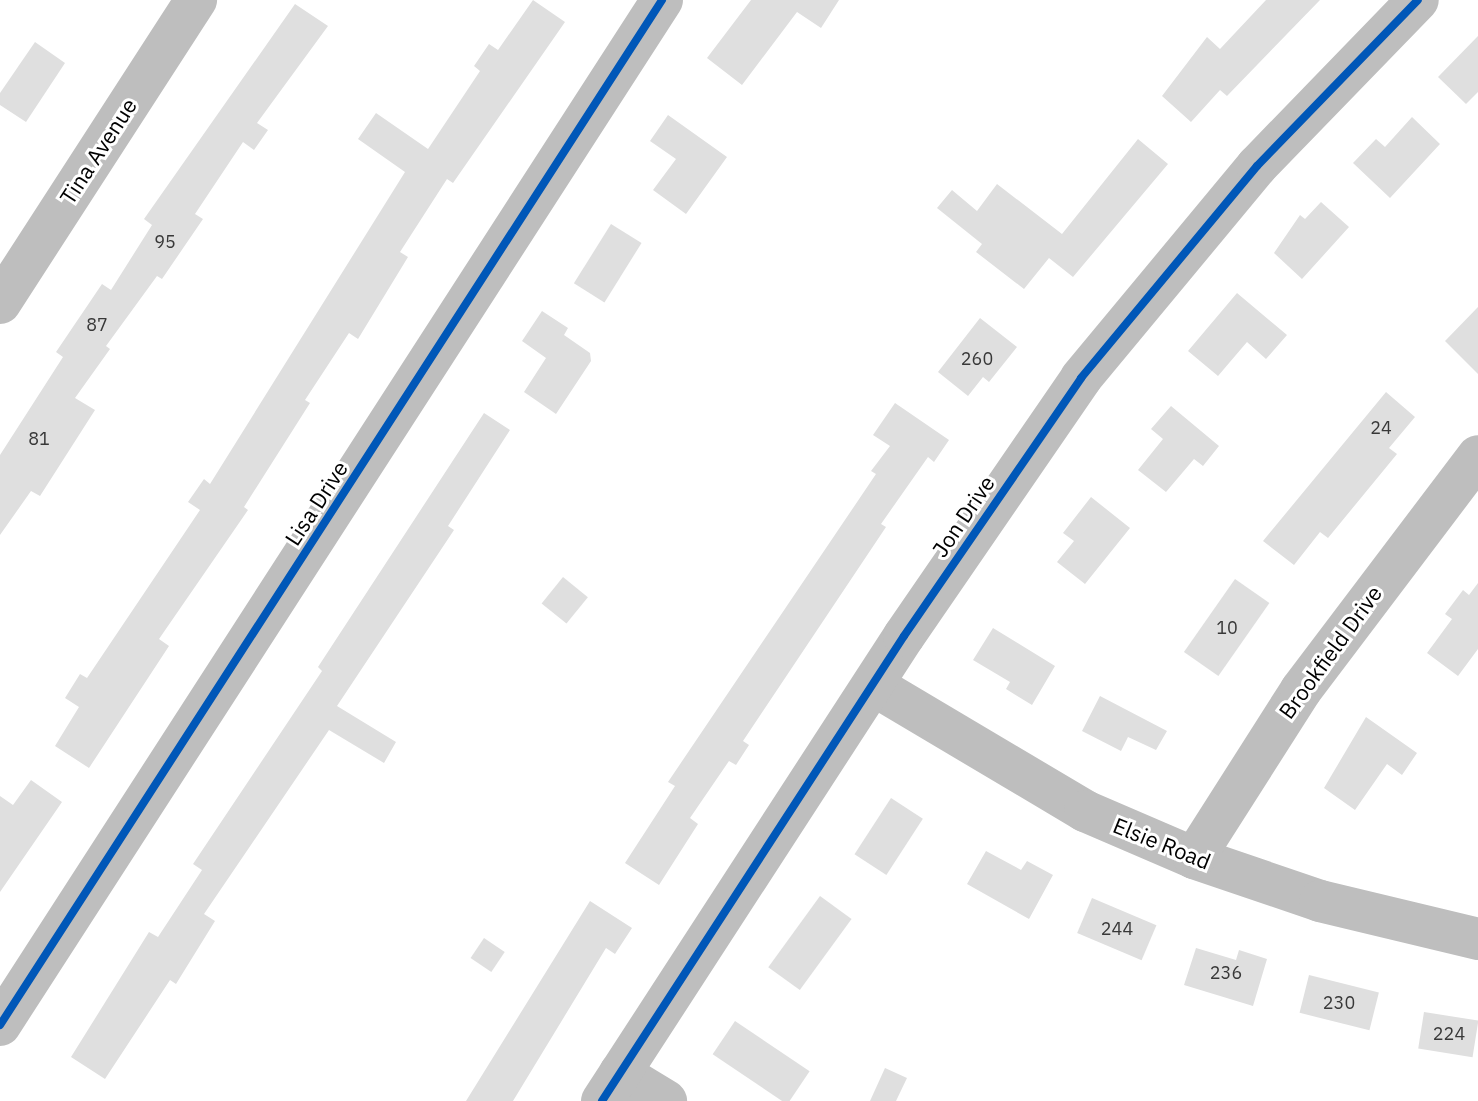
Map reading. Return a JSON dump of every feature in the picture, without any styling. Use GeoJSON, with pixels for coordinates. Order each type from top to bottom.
{"type":"FeatureCollection","features":[{"type":"Feature","properties":{"kind":"street","name":"Tina Avenue"},"geometry":{"type":"LineString","coordinates":[[0,303],[196,0]]}},
{"type":"Feature","properties":{"kind":"street","name":"Lisa Drive"},"geometry":{"type":"LineString","coordinates":[[0,1025],[662,0]]}},
{"type":"Feature","properties":{"kind":"street","name":"Jon Drive"},"geometry":{"type":"LineString","coordinates":[[611,1087],[873,685],[1081,378],[1167,268],[1298,122],[1418,0]]}},
{"type":"Feature","properties":{"kind":"street","name":"Brookfield Drive"},"geometry":{"type":"LineString","coordinates":[[1194,858],[1301,690],[1478,456]]}},
{"type":"Feature","properties":{"kind":"street","name":"Elsie Road"},"geometry":{"type":"LineString","coordinates":[[873,685],[1071,804],[1194,858],[1320,901],[1478,939]]}},
{"type":"Feature","properties":{"kind":"street"},"geometry":{"type":"LineString","coordinates":[[611,1087],[666,1101]]}},
{"type":"Feature","properties":{"kind":"building"},"geometry":{"type":"Polygon","coordinates":[[[533,0],[565,22],[453,183],[447,179],[400,252],[408,257],[358,339],[349,333],[305,400],[310,403],[244,507],[248,510],[159,639],[169,646],[89,768],[55,746],[79,707],[65,698],[80,674],[87,678],[200,510],[188,502],[204,479],[210,484],[405,172],[358,139],[376,113],[428,149],[480,71],[474,66],[489,44],[498,50],[533,0]]]}},
{"type":"Feature","properties":{"kind":"building"},"geometry":{"type":"Polygon","coordinates":[[[751,0],[839,0],[821,28],[797,12],[742,85],[707,58],[751,0]]]}},
{"type":"Feature","properties":{"kind":"building"},"geometry":{"type":"Polygon","coordinates":[[[1266,0],[1320,0],[1227,96],[1220,90],[1191,122],[1162,96],[1207,37],[1220,49],[1266,0]]]}},
{"type":"Feature","properties":{"kind":"building"},"geometry":{"type":"Polygon","coordinates":[[[295,4],[328,26],[257,123],[268,130],[254,150],[243,142],[195,214],[203,219],[162,279],[157,276],[106,346],[110,349],[75,398],[95,410],[40,496],[31,491],[0,535],[0,455],[63,357],[56,352],[102,284],[111,290],[152,225],[144,219],[295,4]]]}},
{"type":"Feature","properties":{"kind":"building"},"geometry":{"type":"Polygon","coordinates":[[[1478,36],[1478,92],[1466,104],[1438,77],[1478,36]]]}},
{"type":"Feature","properties":{"kind":"building"},"geometry":{"type":"Polygon","coordinates":[[[35,42],[65,63],[26,122],[0,105],[0,93],[35,42]]]}},
{"type":"Feature","properties":{"kind":"building"},"geometry":{"type":"Polygon","coordinates":[[[668,115],[727,157],[686,214],[653,190],[676,159],[650,141],[668,115]]]}},
{"type":"Feature","properties":{"kind":"building"},"geometry":{"type":"Polygon","coordinates":[[[1412,117],[1440,144],[1390,198],[1353,163],[1376,139],[1385,147],[1412,117]]]}},
{"type":"Feature","properties":{"kind":"building"},"geometry":{"type":"Polygon","coordinates":[[[1138,139],[1168,164],[1073,277],[1049,258],[1024,289],[976,252],[982,244],[937,208],[952,190],[977,211],[997,184],[1062,234],[1138,139]]]}},
{"type":"Feature","properties":{"kind":"building"},"geometry":{"type":"Polygon","coordinates":[[[1321,202],[1349,227],[1302,279],[1274,253],[1300,215],[1305,219],[1321,202]]]}},
{"type":"Feature","properties":{"kind":"building"},"geometry":{"type":"Polygon","coordinates":[[[611,224],[642,243],[604,302],[574,283],[611,224]]]}},
{"type":"Feature","properties":{"kind":"building"},"geometry":{"type":"Polygon","coordinates":[[[1237,293],[1287,335],[1266,359],[1247,342],[1218,376],[1188,351],[1237,293]]]}},
{"type":"Feature","properties":{"kind":"building"},"geometry":{"type":"Polygon","coordinates":[[[1478,307],[1478,374],[1445,341],[1478,307]]]}},
{"type":"Feature","properties":{"kind":"building"},"geometry":{"type":"Polygon","coordinates":[[[542,311],[568,328],[564,335],[590,353],[591,361],[556,414],[524,392],[546,358],[522,341],[542,311]]]}},
{"type":"Feature","properties":{"kind":"building"},"geometry":{"type":"Polygon","coordinates":[[[980,318],[1017,347],[989,382],[983,377],[968,396],[938,372],[980,318]]]}},
{"type":"Feature","properties":{"kind":"building"},"geometry":{"type":"Polygon","coordinates":[[[1386,392],[1415,417],[1389,448],[1397,454],[1328,538],[1320,532],[1294,565],[1263,541],[1386,392]]]}},
{"type":"Feature","properties":{"kind":"building"},"geometry":{"type":"Polygon","coordinates":[[[895,403],[949,440],[934,462],[928,457],[881,524],[886,527],[743,741],[749,745],[736,765],[729,761],[690,818],[698,824],[659,885],[625,863],[675,786],[668,782],[876,474],[871,471],[890,446],[873,435],[895,403]]]}},
{"type":"Feature","properties":{"kind":"building"},"geometry":{"type":"Polygon","coordinates":[[[1171,406],[1219,446],[1203,466],[1194,459],[1166,492],[1138,470],[1163,439],[1151,429],[1171,406]]]}},
{"type":"Feature","properties":{"kind":"building"},"geometry":{"type":"Polygon","coordinates":[[[484,413],[510,430],[448,526],[454,530],[337,706],[396,742],[384,763],[329,730],[204,914],[215,921],[176,984],[170,980],[105,1079],[71,1057],[149,932],[158,937],[202,870],[193,864],[322,671],[318,667],[484,413]]]}},
{"type":"Feature","properties":{"kind":"building"},"geometry":{"type":"Polygon","coordinates":[[[1091,497],[1130,528],[1085,584],[1057,562],[1074,541],[1063,533],[1091,497]]]}},
{"type":"Feature","properties":{"kind":"building"},"geometry":{"type":"Polygon","coordinates":[[[563,577],[588,597],[566,624],[542,603],[563,577]]]}},
{"type":"Feature","properties":{"kind":"building"},"geometry":{"type":"Polygon","coordinates":[[[1235,579],[1269,603],[1218,676],[1184,652],[1235,579]]]}},
{"type":"Feature","properties":{"kind":"building"},"geometry":{"type":"Polygon","coordinates":[[[1478,583],[1478,649],[1458,676],[1427,653],[1452,619],[1445,614],[1463,590],[1469,595],[1478,583]]]}},
{"type":"Feature","properties":{"kind":"building"},"geometry":{"type":"Polygon","coordinates":[[[993,628],[1055,666],[1032,705],[1006,689],[1010,682],[973,660],[993,628]]]}},
{"type":"Feature","properties":{"kind":"building"},"geometry":{"type":"Polygon","coordinates":[[[1100,696],[1167,731],[1156,750],[1128,737],[1121,751],[1082,731],[1100,696]]]}},
{"type":"Feature","properties":{"kind":"building"},"geometry":{"type":"Polygon","coordinates":[[[1366,717],[1417,753],[1402,775],[1387,764],[1355,810],[1324,788],[1366,717]]]}},
{"type":"Feature","properties":{"kind":"building"},"geometry":{"type":"Polygon","coordinates":[[[31,780],[62,802],[0,892],[0,796],[13,805],[31,780]]]}},
{"type":"Feature","properties":{"kind":"building"},"geometry":{"type":"Polygon","coordinates":[[[891,798],[923,819],[886,875],[855,854],[891,798]]]}},
{"type":"Feature","properties":{"kind":"building"},"geometry":{"type":"Polygon","coordinates":[[[986,851],[1021,870],[1027,861],[1053,875],[1029,919],[967,884],[986,851]]]}},
{"type":"Feature","properties":{"kind":"building"},"geometry":{"type":"Polygon","coordinates":[[[820,896],[852,919],[800,990],[768,967],[820,896]]]}},
{"type":"Feature","properties":{"kind":"building"},"geometry":{"type":"Polygon","coordinates":[[[1092,898],[1156,925],[1142,960],[1077,933],[1092,898]]]}},
{"type":"Feature","properties":{"kind":"building"},"geometry":{"type":"Polygon","coordinates":[[[590,901],[632,928],[615,954],[606,948],[513,1101],[466,1101],[590,901]]]}},
{"type":"Feature","properties":{"kind":"building"},"geometry":{"type":"Polygon","coordinates":[[[484,938],[505,952],[491,972],[471,958],[484,938]]]}},
{"type":"Feature","properties":{"kind":"building"},"geometry":{"type":"Polygon","coordinates":[[[1196,948],[1236,960],[1239,950],[1267,959],[1253,1006],[1184,985],[1196,948]]]}},
{"type":"Feature","properties":{"kind":"building"},"geometry":{"type":"Polygon","coordinates":[[[1309,975],[1379,992],[1369,1030],[1300,1013],[1309,975]]]}},
{"type":"Feature","properties":{"kind":"building"},"geometry":{"type":"Polygon","coordinates":[[[1424,1012],[1478,1021],[1473,1057],[1418,1049],[1424,1012]]]}},
{"type":"Feature","properties":{"kind":"building"},"geometry":{"type":"Polygon","coordinates":[[[735,1021],[810,1071],[790,1101],[782,1101],[713,1054],[735,1021]]]}},
{"type":"Feature","properties":{"kind":"building"},"geometry":{"type":"Polygon","coordinates":[[[885,1068],[907,1078],[896,1101],[870,1101],[885,1068]]]}},
{"type":"Feature","properties":{"kind":"cycle path"},"geometry":{"type":"LineString","coordinates":[[0,1025],[662,0]]}},
{"type":"Feature","properties":{"kind":"cycle path"},"geometry":{"type":"LineString","coordinates":[[602,1101],[904,636],[1081,378],[1257,166],[1418,0]]}}]}
